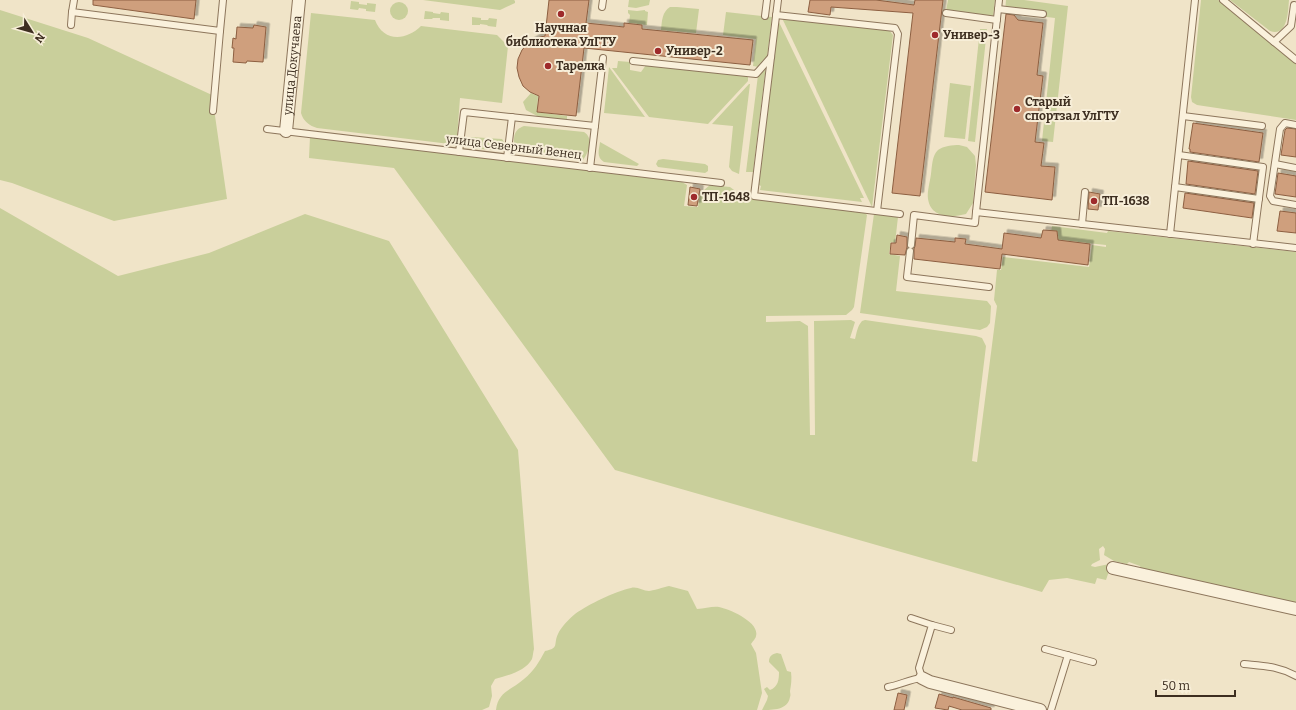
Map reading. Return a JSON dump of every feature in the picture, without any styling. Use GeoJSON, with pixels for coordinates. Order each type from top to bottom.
{"type":"FeatureCollection","features":[{"type":"Feature","properties":{"kind":"street","name":"улица Докучаева"},"geometry":{"type":"LineString","coordinates":[[286,131],[299,0]]}},
{"type":"Feature","properties":{"kind":"street"},"geometry":{"type":"LineString","coordinates":[[1113,568],[1296,609]]}},
{"type":"Feature","properties":{"kind":"street"},"geometry":{"type":"LineString","coordinates":[[922,678],[930,682],[1040,710]]}},
{"type":"Feature","properties":{"kind":"lane"},"geometry":{"type":"LineString","coordinates":[[71,24],[74,0]]}},
{"type":"Feature","properties":{"kind":"lane"},"geometry":{"type":"LineString","coordinates":[[213,111],[224,0]]}},
{"type":"Feature","properties":{"kind":"lane"},"geometry":{"type":"LineString","coordinates":[[602,7],[603,0]]}},
{"type":"Feature","properties":{"kind":"lane"},"geometry":{"type":"LineString","coordinates":[[765,16],[767,0]]}},
{"type":"Feature","properties":{"kind":"lane"},"geometry":{"type":"LineString","coordinates":[[778,0],[754,196],[900,214]]}},
{"type":"Feature","properties":{"kind":"lane"},"geometry":{"type":"LineString","coordinates":[[989,287],[907,277],[914,216],[975,223],[999,0]]}},
{"type":"Feature","properties":{"kind":"lane"},"geometry":{"type":"LineString","coordinates":[[1170,234],[1194,0]]}},
{"type":"Feature","properties":{"kind":"lane"},"geometry":{"type":"LineString","coordinates":[[1223,0],[1296,60]]}},
{"type":"Feature","properties":{"kind":"lane"},"geometry":{"type":"LineString","coordinates":[[1274,42],[1291,26],[1294,5]]}},
{"type":"Feature","properties":{"kind":"lane"},"geometry":{"type":"LineString","coordinates":[[998,8],[1043,14]]}},
{"type":"Feature","properties":{"kind":"lane"},"geometry":{"type":"LineString","coordinates":[[72,12],[220,31]]}},
{"type":"Feature","properties":{"kind":"lane"},"geometry":{"type":"LineString","coordinates":[[946,13],[997,20]]}},
{"type":"Feature","properties":{"kind":"lane"},"geometry":{"type":"LineString","coordinates":[[776,15],[895,28],[898,34],[877,211]]}},
{"type":"Feature","properties":{"kind":"lane"},"geometry":{"type":"LineString","coordinates":[[634,61],[756,74],[771,57]]}},
{"type":"Feature","properties":{"kind":"lane"},"geometry":{"type":"LineString","coordinates":[[590,168],[603,58]]}},
{"type":"Feature","properties":{"kind":"lane"},"geometry":{"type":"LineString","coordinates":[[459,152],[464,112],[595,126]]}},
{"type":"Feature","properties":{"kind":"lane"},"geometry":{"type":"LineString","coordinates":[[1183,116],[1262,126]]}},
{"type":"Feature","properties":{"kind":"lane"},"geometry":{"type":"LineString","coordinates":[[507,158],[512,117]]}},
{"type":"Feature","properties":{"kind":"lane"},"geometry":{"type":"LineString","coordinates":[[1296,125],[1285,123],[1280,129],[1270,196],[1273,201],[1296,205]]}},
{"type":"Feature","properties":{"kind":"lane","name":"улица Северный Венец"},"geometry":{"type":"LineString","coordinates":[[267,129],[721,183]]}},
{"type":"Feature","properties":{"kind":"lane"},"geometry":{"type":"LineString","coordinates":[[1179,155],[1263,166],[1253,244]]}},
{"type":"Feature","properties":{"kind":"lane"},"geometry":{"type":"LineString","coordinates":[[1275,164],[1296,168]]}},
{"type":"Feature","properties":{"kind":"lane"},"geometry":{"type":"LineString","coordinates":[[1175,187],[1259,199]]}},
{"type":"Feature","properties":{"kind":"lane"},"geometry":{"type":"LineString","coordinates":[[1082,224],[1085,192]]}},
{"type":"Feature","properties":{"kind":"lane"},"geometry":{"type":"LineString","coordinates":[[976,212],[1296,248]]}},
{"type":"Feature","properties":{"kind":"lane"},"geometry":{"type":"LineString","coordinates":[[911,618],[951,630]]}},
{"type":"Feature","properties":{"kind":"lane"},"geometry":{"type":"LineString","coordinates":[[888,688],[900,685],[913,679],[922,678],[919,668],[932,625]]}},
{"type":"Feature","properties":{"kind":"lane"},"geometry":{"type":"LineString","coordinates":[[1045,649],[1092,662]]}},
{"type":"Feature","properties":{"kind":"lane"},"geometry":{"type":"LineString","coordinates":[[1051,710],[1068,655]]}},
{"type":"Feature","properties":{"kind":"lane"},"geometry":{"type":"LineString","coordinates":[[1244,664],[1275,667],[1296,676]]}},
{"type":"Feature","properties":{"kind":"green space"},"geometry":{"type":"Polygon","coordinates":[[[423,0],[514,0],[515,3],[500,10],[423,0]]]}},
{"type":"Feature","properties":{"kind":"green space"},"geometry":{"type":"Polygon","coordinates":[[[629,0],[650,0],[649,5],[636,8],[628,7],[629,0]]]}},
{"type":"Feature","properties":{"kind":"green space"},"geometry":{"type":"Polygon","coordinates":[[[948,0],[995,0],[993,17],[946,11],[948,0]]]}},
{"type":"Feature","properties":{"kind":"green space"},"geometry":{"type":"Polygon","coordinates":[[[1006,0],[1024,0],[1068,6],[1053,142],[1042,141],[1055,18],[1005,12],[1006,0]]]}},
{"type":"Feature","properties":{"kind":"green space"},"geometry":{"type":"Polygon","coordinates":[[[1201,0],[1218,0],[1296,64],[1296,120],[1197,105],[1192,102],[1191,97],[1201,0]]]}},
{"type":"Feature","properties":{"kind":"green space"},"geometry":{"type":"Polygon","coordinates":[[[1230,0],[1289,0],[1284,27],[1276,32],[1270,31],[1230,0]]]}},
{"type":"Feature","properties":{"kind":"green space"},"geometry":{"type":"Polygon","coordinates":[[[351,1],[367,5],[367,3],[376,4],[375,12],[366,11],[366,9],[359,8],[358,10],[350,9],[351,1]]]}},
{"type":"Feature","properties":{"kind":"green space"},"geometry":{"type":"Polygon","coordinates":[[[395,2],[403,2],[408,7],[406,18],[403,20],[395,20],[390,15],[390,7],[395,2]]]}},
{"type":"Feature","properties":{"kind":"green space"},"geometry":{"type":"Polygon","coordinates":[[[670,7],[699,9],[696,33],[661,30],[665,11],[670,7]]]}},
{"type":"Feature","properties":{"kind":"green space"},"geometry":{"type":"Polygon","coordinates":[[[0,10],[88,38],[212,95],[227,199],[114,221],[12,183],[0,180],[0,10]]]}},
{"type":"Feature","properties":{"kind":"green space"},"geometry":{"type":"Polygon","coordinates":[[[628,10],[645,10],[648,12],[647,25],[629,23],[630,15],[628,10]]]}},
{"type":"Feature","properties":{"kind":"green space"},"geometry":{"type":"Polygon","coordinates":[[[425,11],[440,14],[441,12],[449,13],[449,21],[440,20],[440,18],[424,19],[425,11]]]}},
{"type":"Feature","properties":{"kind":"green space"},"geometry":{"type":"Polygon","coordinates":[[[726,12],[772,17],[753,172],[746,172],[759,67],[753,66],[756,39],[723,35],[726,12]]]}},
{"type":"Feature","properties":{"kind":"green space"},"geometry":{"type":"Polygon","coordinates":[[[311,13],[375,20],[383,32],[389,36],[395,37],[409,34],[421,26],[497,35],[508,46],[502,103],[460,98],[457,138],[450,144],[317,128],[312,126],[305,121],[301,113],[311,13]]]}},
{"type":"Feature","properties":{"kind":"green space"},"geometry":{"type":"Polygon","coordinates":[[[472,17],[481,18],[481,20],[488,20],[489,18],[497,19],[496,27],[480,24],[472,25],[472,17]]]}},
{"type":"Feature","properties":{"kind":"green space"},"geometry":{"type":"Polygon","coordinates":[[[782,18],[889,30],[893,35],[872,207],[782,18]]]}},
{"type":"Feature","properties":{"kind":"green space"},"geometry":{"type":"Polygon","coordinates":[[[778,20],[864,198],[860,198],[862,202],[760,190],[761,186],[759,185],[778,20]]]}},
{"type":"Feature","properties":{"kind":"green space"},"geometry":{"type":"Polygon","coordinates":[[[980,29],[987,29],[975,142],[968,141],[980,29]]]}},
{"type":"Feature","properties":{"kind":"green space"},"geometry":{"type":"Polygon","coordinates":[[[618,61],[630,62],[630,70],[641,72],[646,65],[748,76],[748,81],[708,124],[649,117],[612,68],[617,68],[618,61]]]}},
{"type":"Feature","properties":{"kind":"green space"},"geometry":{"type":"Polygon","coordinates":[[[609,67],[645,117],[604,113],[609,67]]]}},
{"type":"Feature","properties":{"kind":"green space"},"geometry":{"type":"Polygon","coordinates":[[[950,83],[971,86],[965,139],[944,137],[950,83]]]}},
{"type":"Feature","properties":{"kind":"green space"},"geometry":{"type":"Polygon","coordinates":[[[749,84],[739,174],[732,171],[729,167],[733,126],[712,124],[749,84]]]}},
{"type":"Feature","properties":{"kind":"green space"},"geometry":{"type":"Polygon","coordinates":[[[531,93],[538,96],[537,112],[567,116],[567,120],[539,117],[526,110],[523,102],[531,93]]]}},
{"type":"Feature","properties":{"kind":"green space"},"geometry":{"type":"Polygon","coordinates":[[[524,126],[584,132],[589,138],[590,145],[583,160],[519,153],[514,147],[514,137],[516,132],[524,126]]]}},
{"type":"Feature","properties":{"kind":"green space"},"geometry":{"type":"Polygon","coordinates":[[[310,137],[682,182],[687,185],[684,206],[698,207],[700,190],[704,190],[710,185],[730,187],[745,198],[864,212],[867,215],[854,307],[852,310],[846,315],[766,316],[766,322],[800,321],[808,326],[810,435],[815,435],[814,321],[851,320],[855,322],[850,338],[855,339],[859,325],[865,320],[976,336],[982,338],[986,346],[972,461],[977,462],[997,306],[994,300],[997,270],[1001,270],[1003,257],[1089,267],[1092,245],[1106,247],[1106,245],[1050,239],[1052,226],[1296,252],[1296,608],[1141,570],[1140,566],[1129,562],[1127,564],[1114,561],[1104,555],[1105,549],[1103,546],[1099,549],[1100,560],[1091,566],[1095,567],[1109,564],[1109,571],[1106,580],[1097,578],[1095,584],[1067,578],[1049,580],[1042,592],[615,470],[394,168],[309,158],[310,137]]]}},
{"type":"Feature","properties":{"kind":"green space"},"geometry":{"type":"Polygon","coordinates":[[[471,137],[502,139],[504,146],[503,149],[499,150],[472,147],[469,145],[468,141],[471,137]]]}},
{"type":"Feature","properties":{"kind":"green space"},"geometry":{"type":"Polygon","coordinates":[[[600,142],[639,164],[637,166],[604,162],[599,156],[600,142]]]}},
{"type":"Feature","properties":{"kind":"green space"},"geometry":{"type":"Polygon","coordinates":[[[959,145],[967,147],[975,156],[976,165],[973,203],[966,214],[954,216],[942,215],[933,210],[928,199],[933,161],[938,150],[948,146],[959,145]]]}},
{"type":"Feature","properties":{"kind":"green space"},"geometry":{"type":"Polygon","coordinates":[[[663,159],[705,164],[708,166],[708,171],[705,173],[658,167],[656,164],[658,160],[663,159]]]}},
{"type":"Feature","properties":{"kind":"green space"},"geometry":{"type":"Polygon","coordinates":[[[0,208],[118,276],[209,253],[305,214],[389,241],[518,450],[534,649],[532,659],[525,667],[521,670],[495,679],[491,686],[492,696],[489,707],[482,710],[0,710],[0,208]]]}},
{"type":"Feature","properties":{"kind":"green space"},"geometry":{"type":"Polygon","coordinates":[[[874,214],[898,217],[895,243],[891,242],[889,254],[900,256],[896,291],[987,301],[991,306],[990,323],[987,327],[980,330],[860,313],[874,214]]]}},
{"type":"Feature","properties":{"kind":"green space"},"geometry":{"type":"Polygon","coordinates":[[[669,586],[688,591],[697,609],[716,607],[724,608],[743,617],[753,626],[756,631],[756,636],[751,644],[756,653],[762,693],[757,710],[496,710],[497,704],[503,695],[531,673],[545,651],[554,647],[559,631],[575,614],[587,606],[617,592],[631,588],[649,591],[669,586]]]}},
{"type":"Feature","properties":{"kind":"green space"},"geometry":{"type":"Polygon","coordinates":[[[777,653],[781,654],[787,671],[791,672],[789,701],[783,707],[762,710],[768,696],[764,689],[767,687],[770,690],[773,689],[778,680],[779,672],[769,662],[771,656],[777,653]]]}},
{"type":"Feature","properties":{"kind":"building"},"geometry":{"type":"Polygon","coordinates":[[[93,0],[196,0],[194,19],[93,5],[93,0]]]}},
{"type":"Feature","properties":{"kind":"building"},"geometry":{"type":"Polygon","coordinates":[[[549,0],[589,0],[586,23],[624,27],[624,23],[642,25],[642,29],[753,40],[750,65],[584,48],[576,116],[537,112],[539,96],[530,92],[523,86],[517,68],[518,59],[522,50],[528,43],[536,38],[545,36],[549,0]]]}},
{"type":"Feature","properties":{"kind":"building"},"geometry":{"type":"Polygon","coordinates":[[[810,0],[876,0],[914,5],[915,0],[943,0],[920,196],[892,193],[913,13],[831,7],[830,15],[808,12],[810,0]]]}},
{"type":"Feature","properties":{"kind":"building","name":"Старый спортзал УлГТУ"},"geometry":{"type":"Polygon","coordinates":[[[1006,14],[1014,15],[1018,20],[1043,23],[1037,75],[1043,76],[1035,142],[1044,143],[1041,166],[1055,167],[1052,200],[985,192],[1006,14]]]}},
{"type":"Feature","properties":{"kind":"building"},"geometry":{"type":"Polygon","coordinates":[[[254,25],[266,27],[263,62],[233,62],[233,38],[236,39],[237,27],[253,28],[254,25]]]}},
{"type":"Feature","properties":{"kind":"building"},"geometry":{"type":"Polygon","coordinates":[[[1193,123],[1263,133],[1259,162],[1190,152],[1189,149],[1193,123]]]}},
{"type":"Feature","properties":{"kind":"building"},"geometry":{"type":"Polygon","coordinates":[[[1287,128],[1296,129],[1296,157],[1281,155],[1285,130],[1287,128]]]}},
{"type":"Feature","properties":{"kind":"building"},"geometry":{"type":"Polygon","coordinates":[[[1188,161],[1258,171],[1255,194],[1186,184],[1188,161]]]}},
{"type":"Feature","properties":{"kind":"building"},"geometry":{"type":"Polygon","coordinates":[[[1278,173],[1296,176],[1296,197],[1275,194],[1278,173]]]}},
{"type":"Feature","properties":{"kind":"building","name":"ТП-1648"},"geometry":{"type":"Polygon","coordinates":[[[690,187],[700,189],[697,206],[688,205],[690,187]]]}},
{"type":"Feature","properties":{"kind":"building","name":"ТП-1638"},"geometry":{"type":"Polygon","coordinates":[[[1089,192],[1100,194],[1098,210],[1088,209],[1089,192]]]}},
{"type":"Feature","properties":{"kind":"building"},"geometry":{"type":"Polygon","coordinates":[[[1185,193],[1254,203],[1252,218],[1183,208],[1185,193]]]}},
{"type":"Feature","properties":{"kind":"building"},"geometry":{"type":"Polygon","coordinates":[[[1280,211],[1296,213],[1296,233],[1277,231],[1280,211]]]}},
{"type":"Feature","properties":{"kind":"building"},"geometry":{"type":"Polygon","coordinates":[[[1043,230],[1057,231],[1058,240],[1090,244],[1088,265],[1002,254],[1000,269],[914,259],[916,238],[955,242],[955,238],[966,239],[965,244],[1002,249],[1004,233],[1041,238],[1043,230]]]}},
{"type":"Feature","properties":{"kind":"building"},"geometry":{"type":"Polygon","coordinates":[[[897,235],[907,237],[905,255],[890,254],[891,243],[896,243],[897,235]]]}},
{"type":"Feature","properties":{"kind":"building"},"geometry":{"type":"Polygon","coordinates":[[[898,693],[907,695],[904,710],[894,710],[898,693]]]}},
{"type":"Feature","properties":{"kind":"building"},"geometry":{"type":"Polygon","coordinates":[[[939,694],[991,708],[991,710],[962,710],[949,706],[948,710],[935,708],[939,694]]]}},
{"type":"Feature","properties":{"kind":"place","name":"Научная библиотека УлГТУ"},"geometry":{"type":"Point","coordinates":[561,14]}},
{"type":"Feature","properties":{"kind":"place","name":"Универ-3"},"geometry":{"type":"Point","coordinates":[935,35]}},
{"type":"Feature","properties":{"kind":"place","name":"Универ-2"},"geometry":{"type":"Point","coordinates":[658,51]}},
{"type":"Feature","properties":{"kind":"place","name":"Тарелка"},"geometry":{"type":"Point","coordinates":[548,66]}},
{"type":"Feature","properties":{"kind":"place","name":"Старый спортзал УлГТУ"},"geometry":{"type":"Point","coordinates":[1017,109]}},
{"type":"Feature","properties":{"kind":"place","name":"ТП-1648"},"geometry":{"type":"Point","coordinates":[694,197]}},
{"type":"Feature","properties":{"kind":"place","name":"ТП-1638"},"geometry":{"type":"Point","coordinates":[1094,201]}}]}
